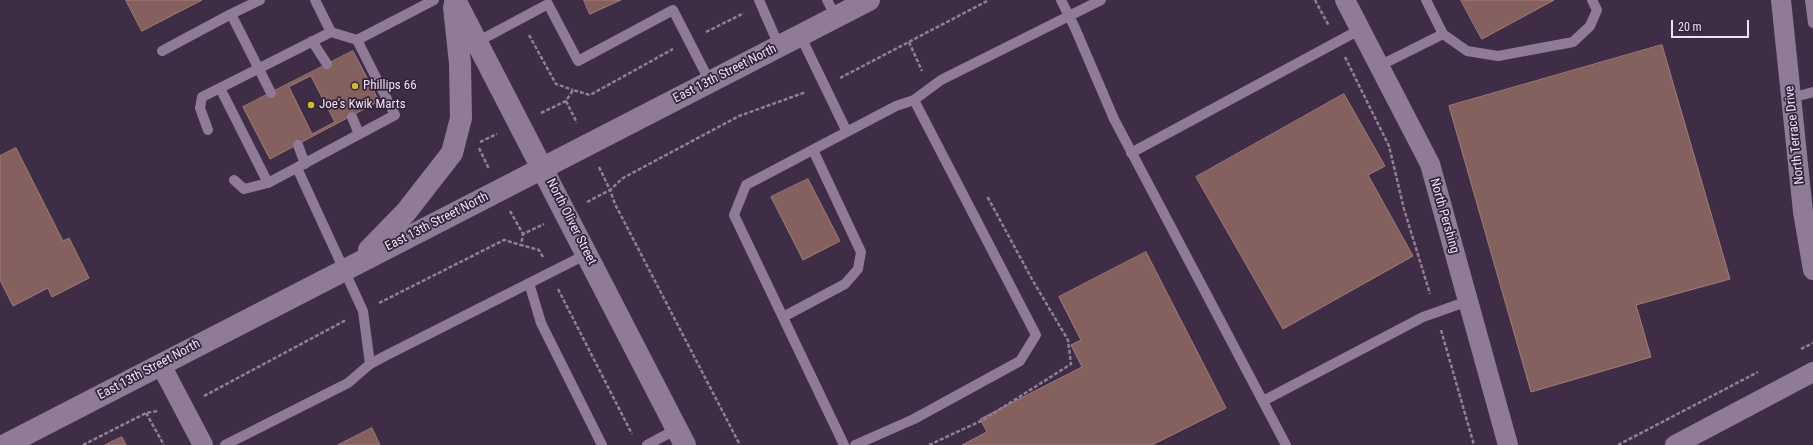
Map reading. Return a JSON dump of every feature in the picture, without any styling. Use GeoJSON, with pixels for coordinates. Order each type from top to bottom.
{"type":"FeatureCollection","features":[{"type":"Feature","properties":{"kind":"main road","name":"North Oliver Street"},"geometry":{"type":"LineString","coordinates":[[455,0],[566,212],[681,437]]}},
{"type":"Feature","properties":{"kind":"main road"},"geometry":{"type":"LineString","coordinates":[[351,266],[406,212],[452,153],[461,118],[460,63],[455,0]]}},
{"type":"Feature","properties":{"kind":"main road","name":"East 13th Street North"},"geometry":{"type":"LineString","coordinates":[[5,445],[800,35],[831,9],[869,0]]}},
{"type":"Feature","properties":{"kind":"street","name":"North Pershing"},"geometry":{"type":"LineString","coordinates":[[1345,0],[1430,164],[1508,445]]}},
{"type":"Feature","properties":{"kind":"street","name":"North Terrace Drive"},"geometry":{"type":"LineString","coordinates":[[1781,0],[1803,212],[1813,270]]}},
{"type":"Feature","properties":{"kind":"street"},"geometry":{"type":"LineString","coordinates":[[161,365],[203,445]]}},
{"type":"Feature","properties":{"kind":"street"},"geometry":{"type":"LineString","coordinates":[[1675,445],[1813,372]]}},
{"type":"Feature","properties":{"kind":"lane"},"geometry":{"type":"LineString","coordinates":[[162,51],[260,0]]}},
{"type":"Feature","properties":{"kind":"lane"},"geometry":{"type":"LineString","coordinates":[[315,0],[331,32]]}},
{"type":"Feature","properties":{"kind":"lane"},"geometry":{"type":"LineString","coordinates":[[208,130],[200,108],[202,97],[331,32],[357,40],[434,0]]}},
{"type":"Feature","properties":{"kind":"lane"},"geometry":{"type":"LineString","coordinates":[[1061,0],[1114,119],[1286,445]]}},
{"type":"Feature","properties":{"kind":"lane"},"geometry":{"type":"LineString","coordinates":[[844,445],[734,215],[746,186],[896,106],[914,100],[941,80],[1101,0]]}},
{"type":"Feature","properties":{"kind":"lane"},"geometry":{"type":"LineString","coordinates":[[1426,0],[1443,34],[1467,51],[1498,56],[1574,42],[1590,26],[1597,10],[1592,0]]}},
{"type":"Feature","properties":{"kind":"lane"},"geometry":{"type":"LineString","coordinates":[[1810,0],[1813,23]]}},
{"type":"Feature","properties":{"kind":"lane"},"geometry":{"type":"LineString","coordinates":[[477,42],[520,19],[547,2],[578,61],[673,10],[710,82]]}},
{"type":"Feature","properties":{"kind":"lane"},"geometry":{"type":"LineString","coordinates":[[760,2],[779,46]]}},
{"type":"Feature","properties":{"kind":"lane"},"geometry":{"type":"LineString","coordinates":[[231,14],[271,94]]}},
{"type":"Feature","properties":{"kind":"lane"},"geometry":{"type":"LineString","coordinates":[[1131,152],[1361,29]]}},
{"type":"Feature","properties":{"kind":"lane"},"geometry":{"type":"LineString","coordinates":[[1379,66],[1443,34]]}},
{"type":"Feature","properties":{"kind":"lane"},"geometry":{"type":"LineString","coordinates":[[800,35],[847,132]]}},
{"type":"Feature","properties":{"kind":"lane"},"geometry":{"type":"LineString","coordinates":[[234,180],[244,189],[268,183],[395,115],[357,40]]}},
{"type":"Feature","properties":{"kind":"lane"},"geometry":{"type":"LineString","coordinates":[[312,42],[327,64]]}},
{"type":"Feature","properties":{"kind":"lane"},"geometry":{"type":"LineString","coordinates":[[220,88],[268,183]]}},
{"type":"Feature","properties":{"kind":"lane"},"geometry":{"type":"LineString","coordinates":[[1791,98],[1813,92]]}},
{"type":"Feature","properties":{"kind":"lane"},"geometry":{"type":"LineString","coordinates":[[855,445],[914,419],[1020,361],[1036,335],[914,100]]}},
{"type":"Feature","properties":{"kind":"lane"},"geometry":{"type":"LineString","coordinates":[[352,116],[359,134]]}},
{"type":"Feature","properties":{"kind":"lane"},"geometry":{"type":"LineString","coordinates":[[298,145],[301,166],[351,266],[363,311],[370,364]]}},
{"type":"Feature","properties":{"kind":"lane"},"geometry":{"type":"LineString","coordinates":[[783,317],[845,284],[858,269],[861,252],[813,150]]}},
{"type":"Feature","properties":{"kind":"lane"},"geometry":{"type":"LineString","coordinates":[[224,445],[348,383],[370,364],[587,254]]}},
{"type":"Feature","properties":{"kind":"lane"},"geometry":{"type":"LineString","coordinates":[[529,283],[541,323],[602,445]]}},
{"type":"Feature","properties":{"kind":"lane"},"geometry":{"type":"LineString","coordinates":[[1263,401],[1423,317],[1468,301]]}},
{"type":"Feature","properties":{"kind":"lane"},"geometry":{"type":"LineString","coordinates":[[647,445],[681,437]]}},
{"type":"Feature","properties":{"kind":"path"},"geometry":{"type":"LineString","coordinates":[[521,245],[523,234],[610,190],[623,178],[739,116],[825,86],[989,0]]}},
{"type":"Feature","properties":{"kind":"path"},"geometry":{"type":"LineString","coordinates":[[1315,0],[1389,146],[1404,208],[1474,445]]}},
{"type":"Feature","properties":{"kind":"path"},"geometry":{"type":"LineString","coordinates":[[520,19],[556,84],[590,95],[760,2]]}},
{"type":"Feature","properties":{"kind":"path"},"geometry":{"type":"LineString","coordinates":[[573,90],[566,101],[610,190],[615,204],[740,445]]}},
{"type":"Feature","properties":{"kind":"path"},"geometry":{"type":"LineString","coordinates":[[83,445],[146,413],[184,407],[363,311],[504,240],[539,250],[635,440]]}},
{"type":"Feature","properties":{"kind":"path"},"geometry":{"type":"LineString","coordinates":[[1799,351],[1813,343]]}},
{"type":"Feature","properties":{"kind":"path"},"geometry":{"type":"LineString","coordinates":[[1618,445],[1764,369]]}},
{"type":"Feature","properties":{"kind":"path"},"geometry":{"type":"LineString","coordinates":[[146,413],[164,445]]}},
{"type":"Feature","properties":{"kind":"building"},"geometry":{"type":"Polygon","coordinates":[[[126,0],[202,0],[142,31],[126,0]]]}},
{"type":"Feature","properties":{"kind":"building"},"geometry":{"type":"Polygon","coordinates":[[[584,0],[621,0],[590,14],[584,0]]]}},
{"type":"Feature","properties":{"kind":"building"},"geometry":{"type":"Polygon","coordinates":[[[1461,0],[1554,0],[1482,39],[1461,0]]]}},
{"type":"Feature","properties":{"kind":"building"},"geometry":{"type":"Polygon","coordinates":[[[1662,45],[1730,279],[1636,305],[1651,357],[1531,392],[1449,106],[1662,45]]]}},
{"type":"Feature","properties":{"kind":"building"},"geometry":{"type":"Polygon","coordinates":[[[353,51],[379,101],[270,159],[243,107],[353,51]]]}},
{"type":"Feature","properties":{"kind":"building"},"geometry":{"type":"Polygon","coordinates":[[[311,76],[335,122],[312,134],[289,87],[311,76]]]}},
{"type":"Feature","properties":{"kind":"building"},"geometry":{"type":"Polygon","coordinates":[[[1344,94],[1385,166],[1368,175],[1413,256],[1283,329],[1196,177],[1344,94]]]}},
{"type":"Feature","properties":{"kind":"building"},"geometry":{"type":"Polygon","coordinates":[[[16,148],[63,241],[69,238],[89,278],[52,297],[48,288],[13,306],[0,280],[0,156],[16,148]]]}},
{"type":"Feature","properties":{"kind":"building"},"geometry":{"type":"Polygon","coordinates":[[[808,179],[840,241],[803,260],[771,197],[808,179]]]}},
{"type":"Feature","properties":{"kind":"building"},"geometry":{"type":"Polygon","coordinates":[[[1146,252],[1226,408],[1152,445],[962,445],[987,432],[980,419],[1082,367],[1071,345],[1081,340],[1059,297],[1146,252]]]}},
{"type":"Feature","properties":{"kind":"building"},"geometry":{"type":"Polygon","coordinates":[[[372,428],[380,445],[338,445],[372,428]]]}},
{"type":"Feature","properties":{"kind":"building"},"geometry":{"type":"Polygon","coordinates":[[[122,437],[126,445],[105,445],[122,437]]]}},
{"type":"Feature","properties":{"kind":"place","name":"Phillips 66"},"geometry":{"type":"Point","coordinates":[355,86]}},
{"type":"Feature","properties":{"kind":"place","name":"Joe's Kwik Marts"},"geometry":{"type":"Point","coordinates":[311,105]}}]}
